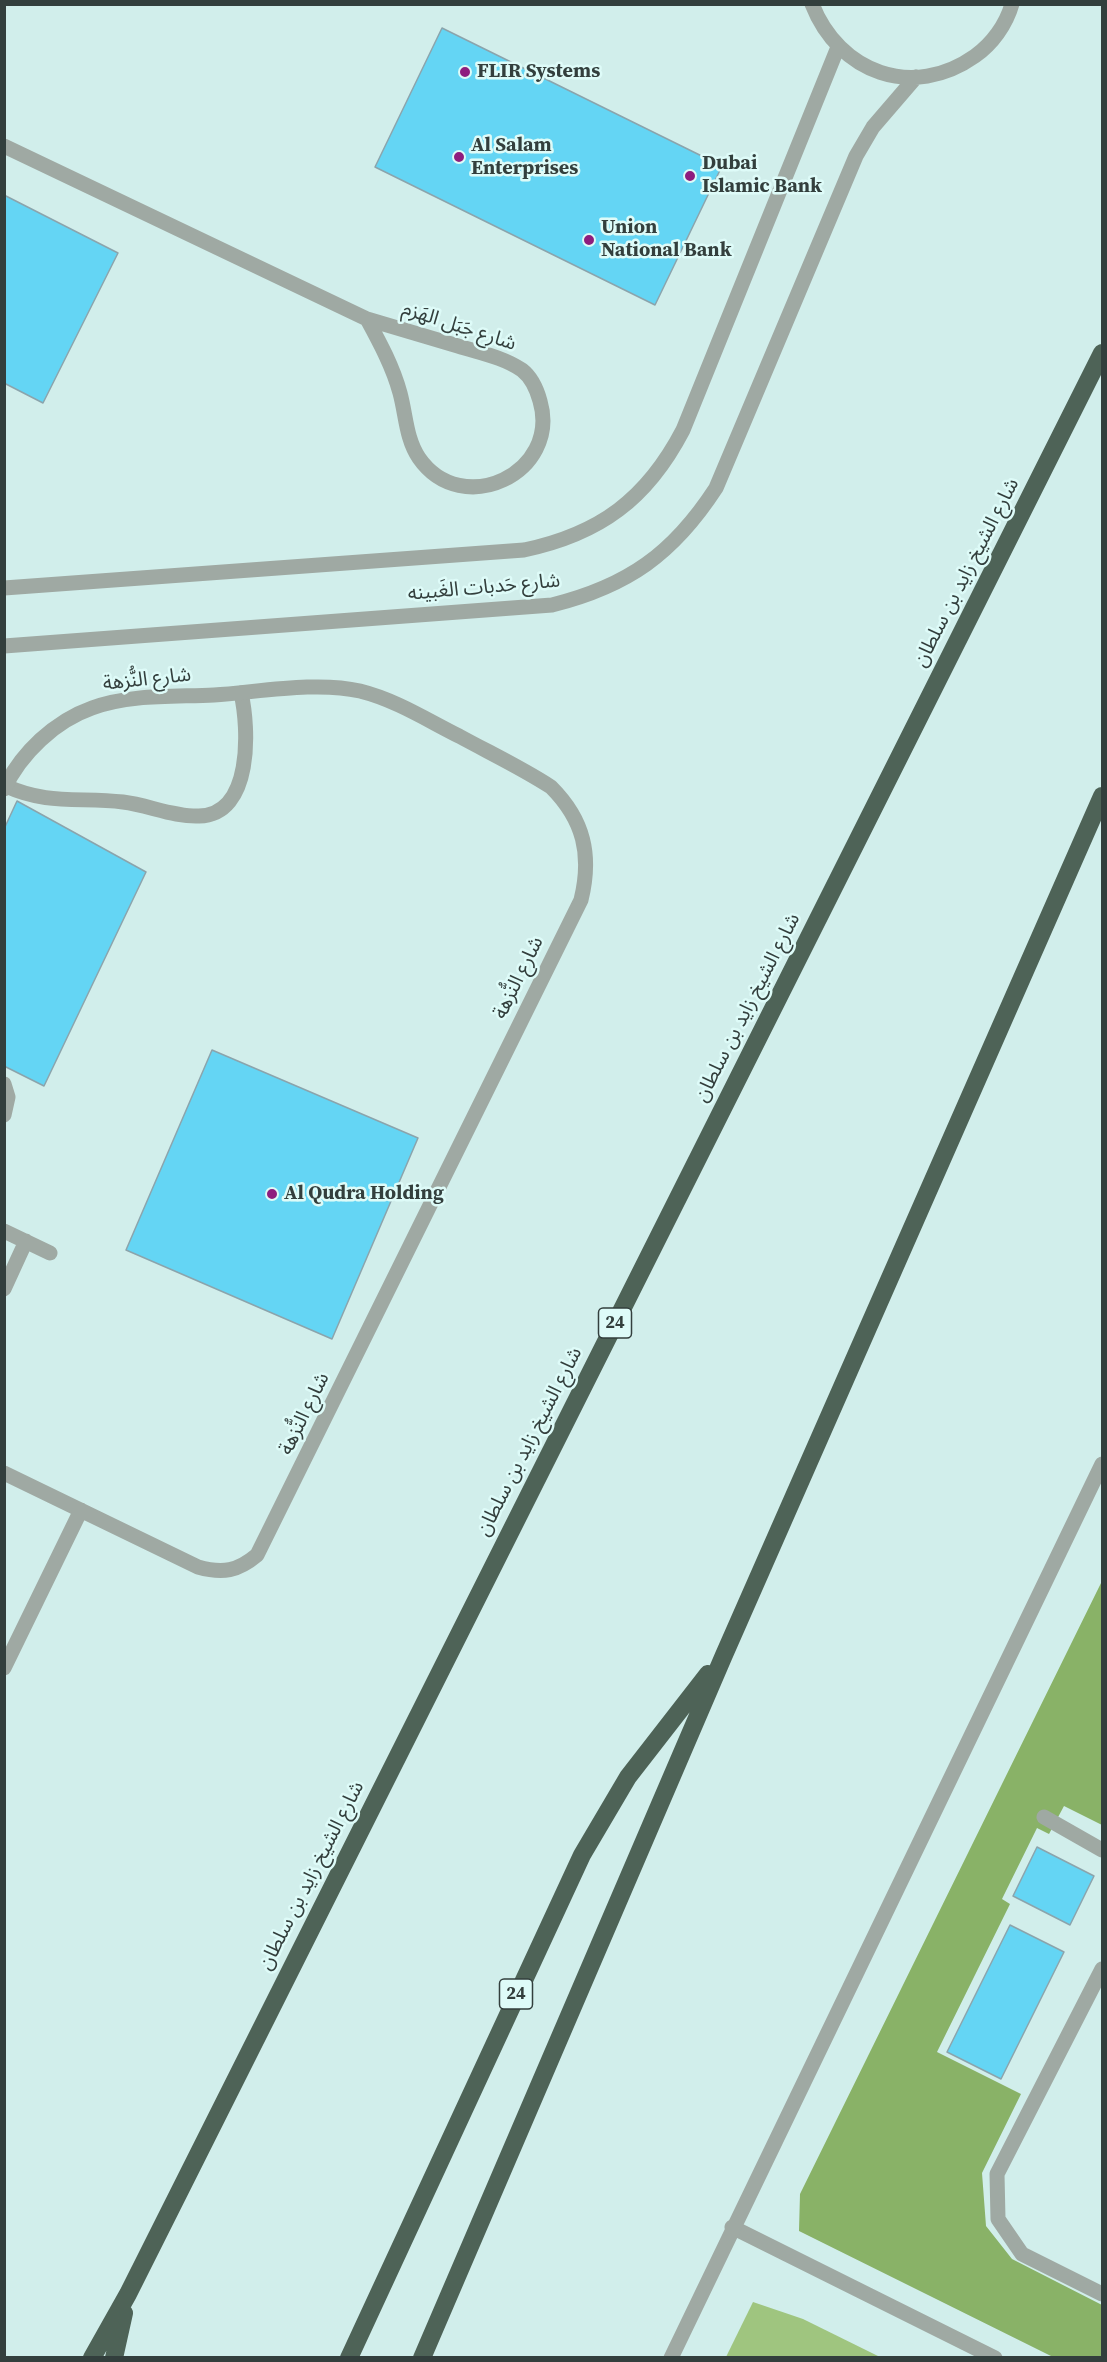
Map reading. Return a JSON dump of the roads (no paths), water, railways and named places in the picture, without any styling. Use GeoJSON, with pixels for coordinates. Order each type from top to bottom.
{"type":"FeatureCollection","features":[{"type":"Feature","properties":{"kind":"highway","name":"شارع الشيخ زايد بن سلطان"},"geometry":{"type":"LineString","coordinates":[[92,2358],[128,2294],[1102,353]]}},
{"type":"Feature","properties":{"kind":"highway","name":"24"},"geometry":{"type":"LineString","coordinates":[[422,2358],[724,1655],[1102,796]]}},
{"type":"Feature","properties":{"kind":"highway","name":"24"},"geometry":{"type":"LineString","coordinates":[[349,2358],[582,1855],[628,1777],[724,1655]]}},
{"type":"Feature","properties":{"kind":"highway","name":"شارع الشيخ زايد بن سلطان"},"geometry":{"type":"LineString","coordinates":[[114,2358],[128,2294]]}},
{"type":"Feature","properties":{"kind":"street"},"geometry":{"type":"LineString","coordinates":[[812,5],[823,28],[838,47],[854,60],[873,70],[895,76],[916,77],[940,74],[962,65],[982,51],[998,33],[1012,4]]}},
{"type":"Feature","properties":{"kind":"street","name":"شارع حَدبات الغَبينه"},"geometry":{"type":"LineString","coordinates":[[4,588],[524,549],[553,544],[607,519],[631,501],[651,480],[669,456],[683,430],[838,47]]}},
{"type":"Feature","properties":{"kind":"street","name":"شارع حَدبات الغَبينه"},"geometry":{"type":"LineString","coordinates":[[4,646],[552,605],[585,597],[616,584],[646,566],[673,544],[697,518],[716,488],[856,156],[873,127],[916,77]]}},
{"type":"Feature","properties":{"kind":"street","name":"شارع جَبَل الهَزم"},"geometry":{"type":"LineString","coordinates":[[4,146],[367,319],[502,359],[524,371],[537,390],[543,411],[542,434],[533,455],[518,472],[499,483],[477,488],[455,484],[435,474],[419,458],[409,438],[400,394],[390,364],[367,319]]}},
{"type":"Feature","properties":{"kind":"street","name":"شارع النُّزهة"},"geometry":{"type":"LineString","coordinates":[[4,1473],[198,1567],[214,1571],[230,1571],[245,1565],[257,1555],[581,900],[586,879],[585,839],[566,801],[534,776],[385,698],[358,691],[331,688],[121,700],[92,708],[66,720],[42,738],[21,760],[5,788]]}},
{"type":"Feature","properties":{"kind":"street"},"geometry":{"type":"LineString","coordinates":[[5,788],[39,798],[122,802],[186,815],[212,814],[231,798],[245,757],[248,735],[242,693]]}},
{"type":"Feature","properties":{"kind":"street"},"geometry":{"type":"LineString","coordinates":[[4,1084],[8,1097],[4,1115]]}},
{"type":"Feature","properties":{"kind":"street"},"geometry":{"type":"LineString","coordinates":[[4,1231],[50,1253]]}},
{"type":"Feature","properties":{"kind":"street"},"geometry":{"type":"LineString","coordinates":[[4,1289],[26,1242]]}},
{"type":"Feature","properties":{"kind":"street"},"geometry":{"type":"LineString","coordinates":[[670,2358],[1102,1464]]}},
{"type":"Feature","properties":{"kind":"street"},"geometry":{"type":"LineString","coordinates":[[4,1668],[81,1510]]}},
{"type":"Feature","properties":{"kind":"street"},"geometry":{"type":"LineString","coordinates":[[1044,1817],[1102,1850]]}},
{"type":"Feature","properties":{"kind":"street"},"geometry":{"type":"LineString","coordinates":[[1102,1969],[997,2174],[998,2219],[1022,2254],[1102,2294]]}},
{"type":"Feature","properties":{"kind":"street"},"geometry":{"type":"LineString","coordinates":[[732,2228],[995,2358]]}},
{"type":"Feature","properties":{"kind":"place","name":"FLIR Systems"},"geometry":{"type":"Point","coordinates":[465,72]}},
{"type":"Feature","properties":{"kind":"place","name":"Al Salam Enterprises"},"geometry":{"type":"Point","coordinates":[459,157]}},
{"type":"Feature","properties":{"kind":"place","name":"Dubai Islamic Bank"},"geometry":{"type":"Point","coordinates":[690,176]}},
{"type":"Feature","properties":{"kind":"place","name":"Union National Bank"},"geometry":{"type":"Point","coordinates":[589,240]}},
{"type":"Feature","properties":{"kind":"place","name":"Al Qudra Holding"},"geometry":{"type":"Point","coordinates":[272,1194]}}]}
